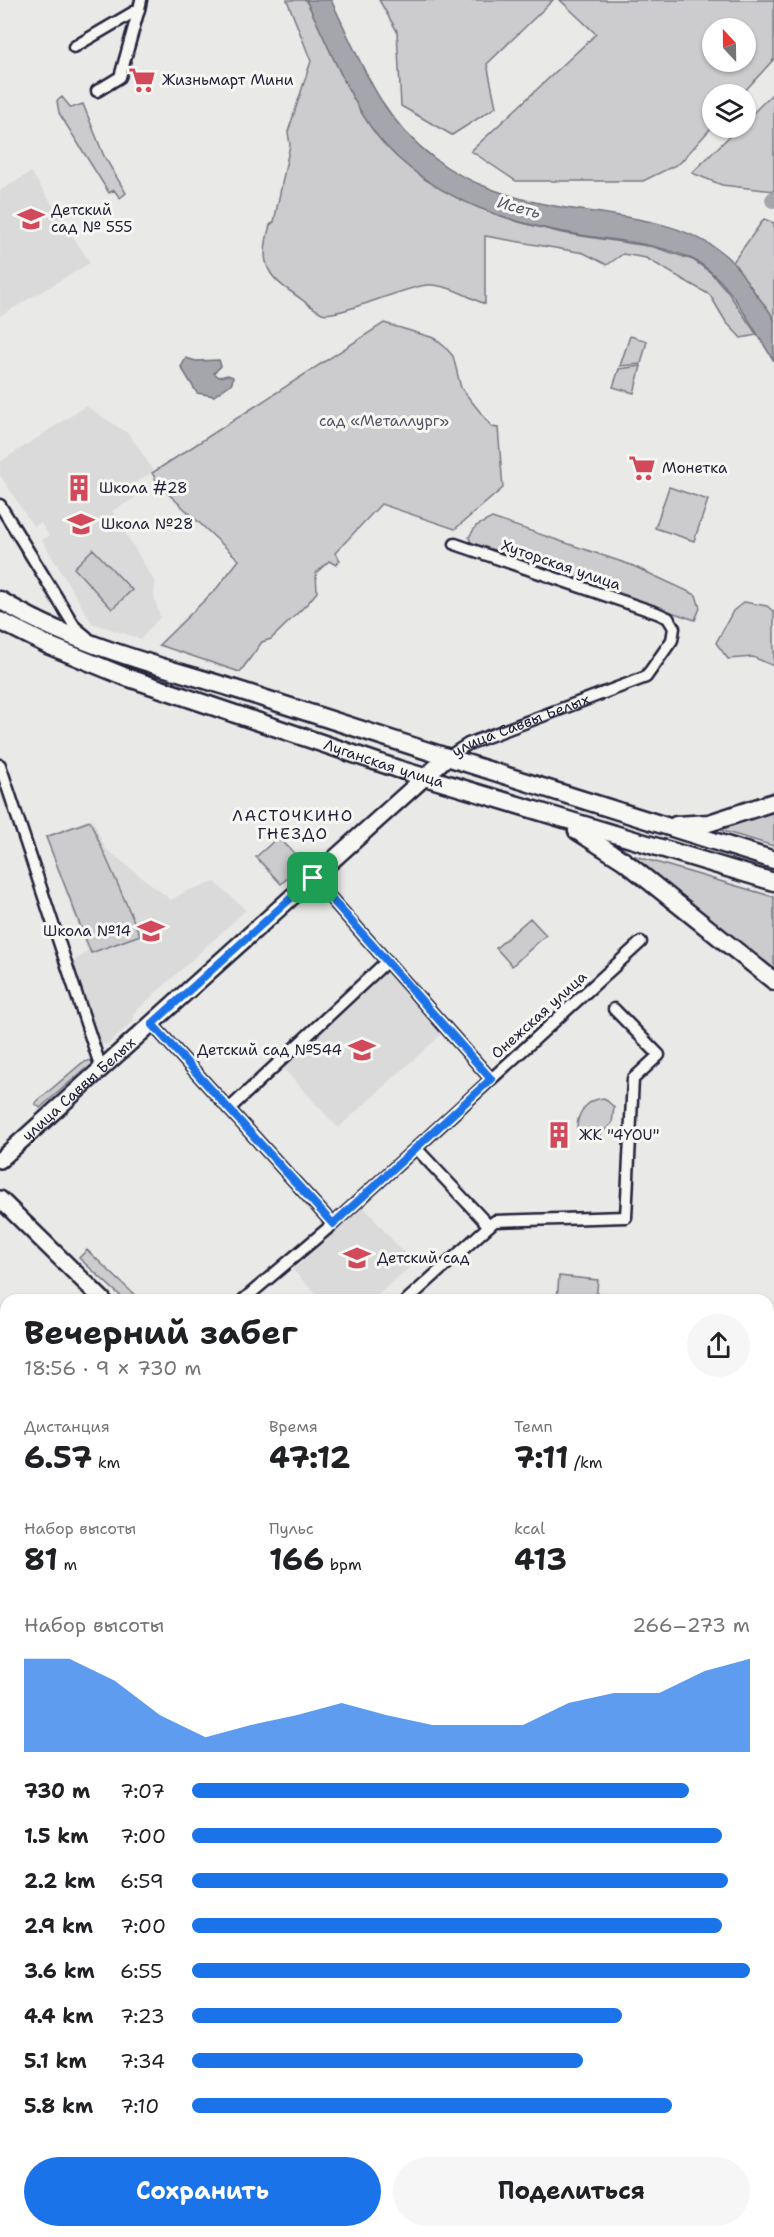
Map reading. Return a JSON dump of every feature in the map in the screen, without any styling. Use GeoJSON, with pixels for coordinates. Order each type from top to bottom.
{"type":"FeatureCollection","features":[{"type":"Feature","properties":{"kind":"main road","name":"Луганская улица"},"geometry":{"type":"LineString","coordinates":[[0,600],[95,643],[446,758],[774,860]]}},
{"type":"Feature","properties":{"kind":"main road","name":"Луганская улица"},"geometry":{"type":"LineString","coordinates":[[0,621],[50,646],[126,677],[426,778],[774,882]]}},
{"type":"Feature","properties":{"kind":"main road"},"geometry":{"type":"LineString","coordinates":[[637,818],[669,824],[698,824],[731,818],[774,802]]}},
{"type":"Feature","properties":{"kind":"main road"},"geometry":{"type":"LineString","coordinates":[[558,819],[624,861],[774,981]]}},
{"type":"Feature","properties":{"kind":"street"},"geometry":{"type":"LineString","coordinates":[[74,47],[140,4]]}},
{"type":"Feature","properties":{"kind":"street"},"geometry":{"type":"LineString","coordinates":[[97,91],[120,77],[140,4]]}},
{"type":"Feature","properties":{"kind":"street"},"geometry":{"type":"LineString","coordinates":[[0,505],[75,627],[95,643]]}},
{"type":"Feature","properties":{"kind":"street","name":"Хуторская улица"},"geometry":{"type":"LineString","coordinates":[[455,544],[657,613]]}},
{"type":"Feature","properties":{"kind":"street","name":"улица Саввы Белых"},"geometry":{"type":"LineString","coordinates":[[0,1160],[446,758],[468,744],[646,676],[672,640],[674,628],[668,618],[657,613]]}},
{"type":"Feature","properties":{"kind":"street"},"geometry":{"type":"LineString","coordinates":[[0,765],[101,1068]]}},
{"type":"Feature","properties":{"kind":"street"},"geometry":{"type":"LineString","coordinates":[[313,878],[491,1079]]}},
{"type":"Feature","properties":{"kind":"street","name":"Онежская улица"},"geometry":{"type":"LineString","coordinates":[[250,1294],[333,1224],[641,942]]}},
{"type":"Feature","properties":{"kind":"street"},"geometry":{"type":"LineString","coordinates":[[229,1110],[387,961]]}},
{"type":"Feature","properties":{"kind":"street"},"geometry":{"type":"LineString","coordinates":[[414,1294],[495,1221],[626,1217],[633,1079],[659,1055],[614,1009]]}},
{"type":"Feature","properties":{"kind":"street"},"geometry":{"type":"LineString","coordinates":[[152,1024],[333,1224]]}},
{"type":"Feature","properties":{"kind":"street"},"geometry":{"type":"LineString","coordinates":[[416,1148],[489,1226]]}},
{"type":"Feature","properties":{"kind":"street"},"geometry":{"type":"LineString","coordinates":[[0,1199],[97,1294]]}},
{"type":"Feature","properties":{"kind":"shaded area","name":"Детский сад № 555"},"geometry":{"type":"Polygon","coordinates":[[[31,172],[90,263],[0,316],[0,191],[31,172]]]}},
{"type":"Feature","properties":{"kind":"shaded area","name":"Школа №28"},"geometry":{"type":"Polygon","coordinates":[[[86,406],[129,434],[154,471],[129,487],[135,498],[112,511],[155,582],[154,596],[160,617],[141,639],[92,623],[42,540],[49,536],[41,523],[33,526],[0,475],[0,462],[86,406]]]}},
{"type":"Feature","properties":{"kind":"shaded area","name":"Школа №14"},"geometry":{"type":"Polygon","coordinates":[[[92,818],[105,848],[171,900],[186,891],[215,882],[246,910],[133,1014],[134,1021],[108,1044],[100,1045],[72,964],[87,951],[45,836],[92,818]]]}},
{"type":"Feature","properties":{"kind":"shaded area","name":"Детский сад №544"},"geometry":{"type":"Polygon","coordinates":[[[386,972],[442,1034],[338,1128],[282,1067],[386,972]]]}},
{"type":"Feature","properties":{"kind":"shaded area","name":"Детский сад"},"geometry":{"type":"Polygon","coordinates":[[[363,1206],[413,1264],[379,1294],[315,1294],[293,1270],[363,1206]]]}},
{"type":"Feature","properties":{"kind":"green space"},"geometry":{"type":"Polygon","coordinates":[[[287,0],[306,0],[360,109],[489,211],[519,222],[562,233],[654,247],[693,260],[711,273],[727,291],[757,335],[741,338],[726,322],[710,295],[646,258],[623,254],[607,265],[584,253],[485,236],[485,304],[450,289],[428,285],[329,314],[322,313],[309,305],[272,275],[265,253],[290,145],[288,132],[311,61],[287,0]]]}},
{"type":"Feature","properties":{"kind":"green space"},"geometry":{"type":"Polygon","coordinates":[[[379,0],[553,0],[487,64],[496,107],[452,135],[401,106],[397,31],[379,0]]]}},
{"type":"Feature","properties":{"kind":"green space"},"geometry":{"type":"Polygon","coordinates":[[[560,0],[774,0],[774,59],[751,84],[702,84],[702,138],[680,163],[643,181],[516,181],[471,151],[596,34],[560,0]]]}},
{"type":"Feature","properties":{"kind":"green space"},"geometry":{"type":"Polygon","coordinates":[[[774,92],[774,191],[722,185],[692,173],[728,138],[756,138],[756,110],[774,92]]]}},
{"type":"Feature","properties":{"kind":"green space"},"geometry":{"type":"Polygon","coordinates":[[[62,97],[71,108],[83,104],[104,156],[126,193],[120,198],[114,190],[109,193],[59,113],[57,101],[62,97]]]}},
{"type":"Feature","properties":{"kind":"green space"},"geometry":{"type":"Polygon","coordinates":[[[764,219],[774,223],[774,320],[733,262],[764,219]]]}},
{"type":"Feature","properties":{"kind":"green space","name":"сад «Металлург»"},"geometry":{"type":"Polygon","coordinates":[[[384,323],[434,338],[453,356],[461,388],[492,427],[498,428],[503,488],[455,529],[381,504],[335,553],[340,560],[336,565],[329,561],[316,573],[317,592],[308,603],[271,639],[262,642],[240,672],[159,645],[217,588],[239,560],[159,485],[152,473],[384,323]]]}},
{"type":"Feature","properties":{"kind":"green space"},"geometry":{"type":"Polygon","coordinates":[[[630,336],[647,341],[641,364],[620,366],[630,336]]]}},
{"type":"Feature","properties":{"kind":"green space"},"geometry":{"type":"Polygon","coordinates":[[[641,366],[634,393],[613,387],[619,369],[641,366]]]}},
{"type":"Feature","properties":{"kind":"green space"},"geometry":{"type":"Polygon","coordinates":[[[669,487],[708,500],[694,541],[655,528],[669,487]]]}},
{"type":"Feature","properties":{"kind":"green space"},"geometry":{"type":"Polygon","coordinates":[[[492,518],[631,565],[696,595],[700,608],[695,620],[472,545],[469,537],[476,526],[492,518]]]}},
{"type":"Feature","properties":{"kind":"green space"},"geometry":{"type":"Polygon","coordinates":[[[93,549],[132,590],[112,609],[74,568],[93,549]]]}},
{"type":"Feature","properties":{"kind":"green space"},"geometry":{"type":"Polygon","coordinates":[[[744,602],[767,606],[774,612],[774,666],[753,657],[728,659],[716,643],[733,611],[744,602]]]}},
{"type":"Feature","properties":{"kind":"green space"},"geometry":{"type":"Polygon","coordinates":[[[774,808],[774,846],[716,829],[774,808]]]}},
{"type":"Feature","properties":{"kind":"green space"},"geometry":{"type":"Polygon","coordinates":[[[90,821],[140,935],[91,953],[46,837],[90,821]]]}},
{"type":"Feature","properties":{"kind":"green space"},"geometry":{"type":"Polygon","coordinates":[[[276,839],[282,841],[304,863],[281,884],[256,857],[276,839]]]}},
{"type":"Feature","properties":{"kind":"green space"},"geometry":{"type":"Polygon","coordinates":[[[618,851],[774,897],[774,974],[618,851]]]}},
{"type":"Feature","properties":{"kind":"green space"},"geometry":{"type":"Polygon","coordinates":[[[530,918],[546,935],[512,966],[496,948],[530,918]]]}},
{"type":"Feature","properties":{"kind":"green space"},"geometry":{"type":"Polygon","coordinates":[[[91,1060],[94,1067],[89,1072],[85,1069],[40,1108],[35,1103],[82,1063],[91,1060]]]}},
{"type":"Feature","properties":{"kind":"green space"},"geometry":{"type":"Polygon","coordinates":[[[604,1098],[614,1107],[612,1123],[596,1139],[584,1138],[577,1128],[581,1112],[588,1104],[604,1098]]]}},
{"type":"Feature","properties":{"kind":"green space"},"geometry":{"type":"Polygon","coordinates":[[[87,1250],[134,1294],[118,1294],[79,1258],[87,1250]]]}},
{"type":"Feature","properties":{"kind":"green space"},"geometry":{"type":"Polygon","coordinates":[[[559,1276],[598,1280],[597,1294],[557,1294],[559,1276]]]}},
{"type":"Feature","properties":{"kind":"water","name":"Исеть"},"geometry":{"type":"Polygon","coordinates":[[[306,0],[331,0],[362,66],[385,106],[415,142],[447,168],[478,184],[527,200],[665,225],[703,241],[721,252],[739,270],[768,308],[774,320],[774,361],[729,291],[706,267],[692,259],[654,246],[558,231],[503,217],[451,195],[404,164],[373,130],[351,95],[306,0]]]}},
{"type":"Feature","properties":{"kind":"water"},"geometry":{"type":"Polygon","coordinates":[[[186,358],[196,361],[219,360],[221,366],[214,373],[219,377],[228,375],[233,377],[232,383],[214,396],[197,393],[181,367],[186,358]]]}},
{"type":"Feature","properties":{"kind":"place","name":"Жизньмарт Мини"},"geometry":{"type":"Point","coordinates":[142,80]}},
{"type":"Feature","properties":{"kind":"place","name":"Детский сад № 555"},"geometry":{"type":"Point","coordinates":[31,219]}},
{"type":"Feature","properties":{"kind":"place","name":"Монетка"},"geometry":{"type":"Point","coordinates":[642,468]}},
{"type":"Feature","properties":{"kind":"place","name":"Школа #28"},"geometry":{"type":"Point","coordinates":[79,488]}},
{"type":"Feature","properties":{"kind":"place","name":"Школа №28"},"geometry":{"type":"Point","coordinates":[81,524]}},
{"type":"Feature","properties":{"kind":"place","name":"Школа №14"},"geometry":{"type":"Point","coordinates":[151,931]}},
{"type":"Feature","properties":{"kind":"place","name":"Детский сад №544"},"geometry":{"type":"Point","coordinates":[362,1050]}},
{"type":"Feature","properties":{"kind":"place","name":"ЖК \"4YOU\""},"geometry":{"type":"Point","coordinates":[559,1135]}},
{"type":"Feature","properties":{"kind":"place","name":"Детский сад"},"geometry":{"type":"Point","coordinates":[357,1258]}},
{"type":"Feature","properties":{"kind":"district","name":"ЛАСТОЧКИНО ГНЕЗДО"},"geometry":{"type":"Point","coordinates":[293,824]}},
{"type":"Feature","properties":{"kind":"route"},"geometry":{"type":"LineString","coordinates":[[313,878],[491,1079],[333,1224],[152,1024],[313,878]]}}]}
